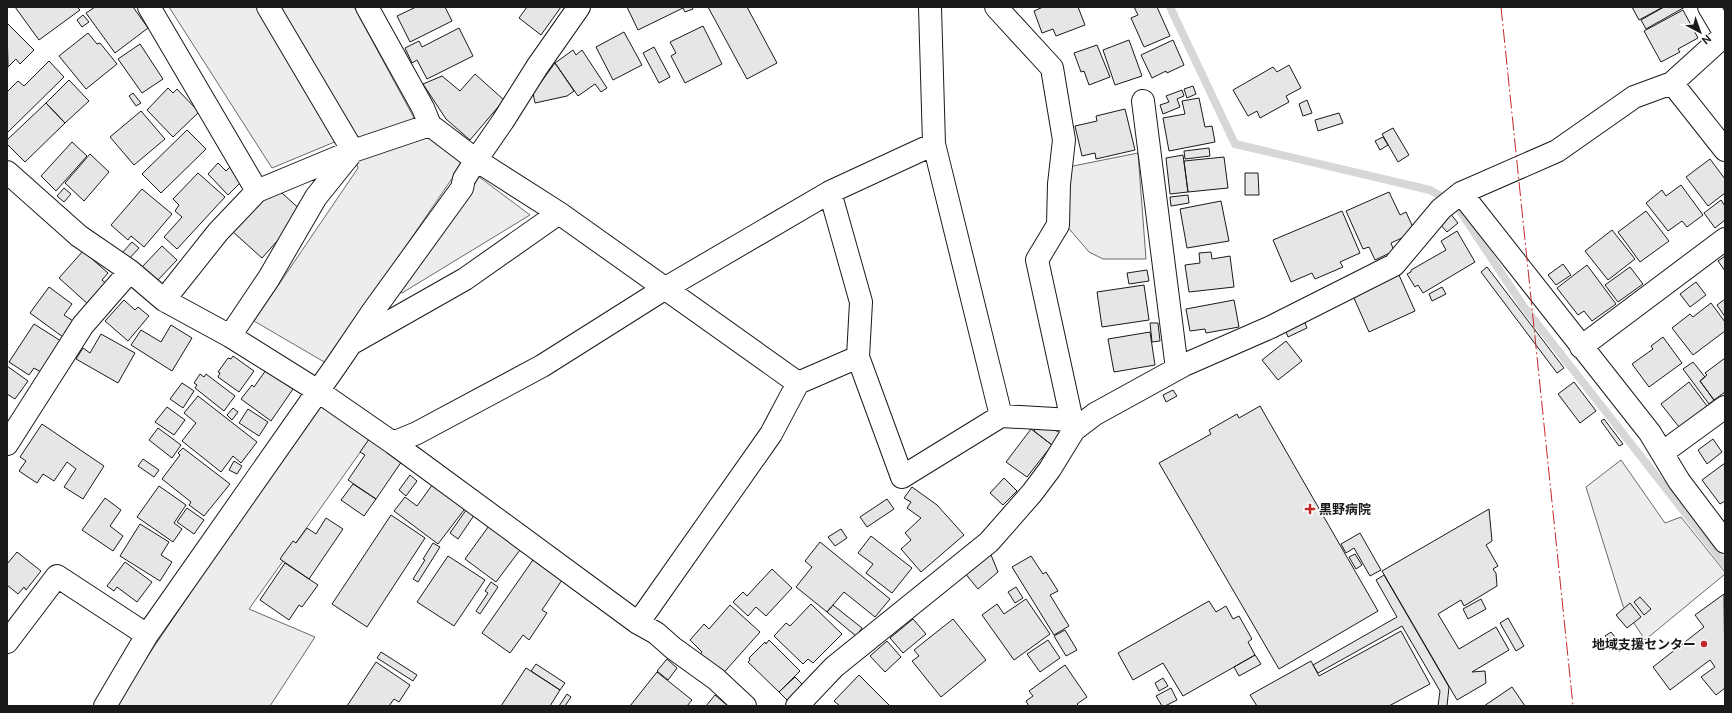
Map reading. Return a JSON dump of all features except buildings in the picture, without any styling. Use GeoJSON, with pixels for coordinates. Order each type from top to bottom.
{"type":"FeatureCollection","features":[{"type":"Feature","properties":{"kind":"street"},"geometry":{"type":"LineString","coordinates":[[149,7],[257,191]]}},
{"type":"Feature","properties":{"kind":"street"},"geometry":{"type":"LineString","coordinates":[[268,7],[352,151]]}},
{"type":"Feature","properties":{"kind":"street"},"geometry":{"type":"LineString","coordinates":[[367,7],[423,108],[430,125],[476,160],[559,214],[798,382]]}},
{"type":"Feature","properties":{"kind":"street"},"geometry":{"type":"LineString","coordinates":[[105,706],[147,635],[373,311],[462,188],[464,179],[476,160],[503,121],[537,66],[579,7]]}},
{"type":"Feature","properties":{"kind":"street"},"geometry":{"type":"LineString","coordinates":[[930,7],[934,144],[1001,416]]}},
{"type":"Feature","properties":{"kind":"street"},"geometry":{"type":"LineString","coordinates":[[996,7],[1052,68],[1064,140],[1059,184],[1058,225],[1036,260],[1073,425]]}},
{"type":"Feature","properties":{"kind":"street"},"geometry":{"type":"LineString","coordinates":[[797,706],[834,668],[989,542],[1041,481],[1073,425],[1177,369],[1271,327],[1394,265],[1441,209],[1461,194],[1557,151],[1634,97],[1672,83],[1725,34],[1709,7]]}},
{"type":"Feature","properties":{"kind":"street"},"geometry":{"type":"LineString","coordinates":[[1672,83],[1725,150]]}},
{"type":"Feature","properties":{"kind":"street"},"geometry":{"type":"LineString","coordinates":[[1143,101],[1177,369]]}},
{"type":"Feature","properties":{"kind":"street"},"geometry":{"type":"LineString","coordinates":[[164,300],[218,232],[257,191],[352,151],[430,125]]}},
{"type":"Feature","properties":{"kind":"street"},"geometry":{"type":"LineString","coordinates":[[393,443],[417,433],[542,366],[664,289],[830,192],[934,144]]}},
{"type":"Feature","properties":{"kind":"street"},"geometry":{"type":"LineString","coordinates":[[230,336],[269,278],[316,197],[352,151]]}},
{"type":"Feature","properties":{"kind":"street"},"geometry":{"type":"LineString","coordinates":[[7,172],[79,236],[130,271],[164,300],[230,336],[318,391],[393,443],[638,623],[656,633],[673,648],[716,679],[745,706]]}},
{"type":"Feature","properties":{"kind":"street"},"geometry":{"type":"LineString","coordinates":[[830,192],[861,302],[858,356],[902,477],[1001,416],[1073,425]]}},
{"type":"Feature","properties":{"kind":"street"},"geometry":{"type":"LineString","coordinates":[[1461,194],[1650,433],[1679,482],[1725,542]]}},
{"type":"Feature","properties":{"kind":"street"},"geometry":{"type":"LineString","coordinates":[[351,343],[465,279],[559,214]]}},
{"type":"Feature","properties":{"kind":"street"},"geometry":{"type":"LineString","coordinates":[[1581,347],[1725,239]]}},
{"type":"Feature","properties":{"kind":"street"},"geometry":{"type":"LineString","coordinates":[[7,444],[83,325],[130,271]]}},
{"type":"Feature","properties":{"kind":"street"},"geometry":{"type":"LineString","coordinates":[[638,623],[771,434],[798,382],[858,356]]}},
{"type":"Feature","properties":{"kind":"street"},"geometry":{"type":"LineString","coordinates":[[1662,453],[1725,407]]}},
{"type":"Feature","properties":{"kind":"street"},"geometry":{"type":"LineString","coordinates":[[7,642],[57,576],[147,635]]}},
{"type":"Feature","properties":{"kind":"shaded area"},"geometry":{"type":"Polygon","coordinates":[[[169,7],[354,7],[420,129],[464,161],[326,363],[254,321],[358,168],[349,136],[272,168],[169,7]]]}},
{"type":"Feature","properties":{"kind":"shaded area"},"geometry":{"type":"Polygon","coordinates":[[[1138,153],[1146,259],[1103,259],[1089,252],[1065,224],[1068,167],[1138,153]]]}},
{"type":"Feature","properties":{"kind":"shaded area"},"geometry":{"type":"Polygon","coordinates":[[[474,173],[530,215],[402,293],[392,286],[474,173]]]}},
{"type":"Feature","properties":{"kind":"shaded area"},"geometry":{"type":"Polygon","coordinates":[[[320,401],[371,437],[249,609],[315,637],[270,706],[114,706],[320,401]]]}},
{"type":"Feature","properties":{"kind":"shaded area"},"geometry":{"type":"Polygon","coordinates":[[[1621,460],[1665,523],[1681,517],[1725,572],[1725,574],[1645,640],[1623,606],[1586,487],[1621,460]]]}},
{"type":"Feature","properties":{"kind":"waterway"},"geometry":{"type":"LineString","coordinates":[[1170,7],[1235,144],[1430,190],[1456,205],[1524,307],[1725,564]]}},
{"type":"Feature","properties":{"kind":"power"},"geometry":{"type":"LineString","coordinates":[[1501,7],[1573,706]]}},
{"type":"Feature","properties":{"kind":"place","name":"黒野病院"},"geometry":{"type":"Point","coordinates":[1310,509]}},
{"type":"Feature","properties":{"kind":"place","name":"地域支援センター"},"geometry":{"type":"Point","coordinates":[1704,644]}}]}
